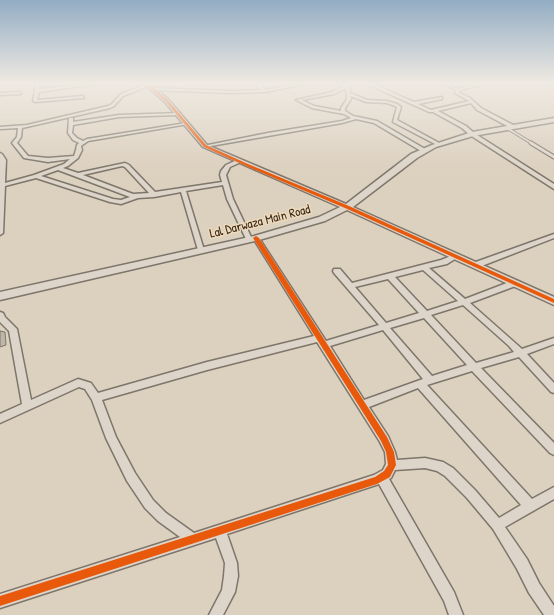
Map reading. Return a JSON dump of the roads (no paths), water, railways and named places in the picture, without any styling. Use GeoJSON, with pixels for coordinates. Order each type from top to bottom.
{"type":"FeatureCollection","features":[{"type":"Feature","properties":{"kind":"main road"},"geometry":{"type":"LineString","coordinates":[[178,114],[205,146],[239,162],[347,207],[554,301]]}},
{"type":"Feature","properties":{"kind":"main road","name":"Lal Darwaza Main Road"},"geometry":{"type":"LineString","coordinates":[[0,296],[252,239],[322,219],[347,207],[423,150],[472,134],[554,120]]}},
{"type":"Feature","properties":{"kind":"street"},"geometry":{"type":"LineString","coordinates":[[0,128],[20,127],[81,113]]}},
{"type":"Feature","properties":{"kind":"street"},"geometry":{"type":"LineString","coordinates":[[338,113],[378,124],[423,150]]}},
{"type":"Feature","properties":{"kind":"street"},"geometry":{"type":"LineString","coordinates":[[395,121],[397,113]]}},
{"type":"Feature","properties":{"kind":"street"},"geometry":{"type":"LineString","coordinates":[[437,113],[464,128],[554,187]]}},
{"type":"Feature","properties":{"kind":"street"},"geometry":{"type":"LineString","coordinates":[[485,113],[510,127]]}},
{"type":"Feature","properties":{"kind":"street"},"geometry":{"type":"LineString","coordinates":[[70,124],[119,116],[178,114]]}},
{"type":"Feature","properties":{"kind":"street"},"geometry":{"type":"LineString","coordinates":[[72,116],[70,133],[75,139],[82,142],[186,124]]}},
{"type":"Feature","properties":{"kind":"street"},"geometry":{"type":"LineString","coordinates":[[205,146],[342,122],[356,118]]}},
{"type":"Feature","properties":{"kind":"street"},"geometry":{"type":"LineString","coordinates":[[378,124],[395,121],[439,144]]}},
{"type":"Feature","properties":{"kind":"street"},"geometry":{"type":"LineString","coordinates":[[20,127],[19,137],[14,143],[26,157],[51,160],[76,158]]}},
{"type":"Feature","properties":{"kind":"street"},"geometry":{"type":"LineString","coordinates":[[1,185],[36,176],[66,165],[76,158],[79,145],[82,142]]}},
{"type":"Feature","properties":{"kind":"street"},"geometry":{"type":"LineString","coordinates":[[0,155],[3,160],[0,233]]}},
{"type":"Feature","properties":{"kind":"street"},"geometry":{"type":"LineString","coordinates":[[0,601],[382,478],[387,474],[392,465],[390,452],[384,439],[322,341],[252,239],[234,209],[222,175],[228,166],[239,162]]}},
{"type":"Feature","properties":{"kind":"street"},"geometry":{"type":"LineString","coordinates":[[78,175],[115,165],[126,165],[154,195]]}},
{"type":"Feature","properties":{"kind":"street"},"geometry":{"type":"LineString","coordinates":[[59,168],[128,195],[137,197]]}},
{"type":"Feature","properties":{"kind":"street"},"geometry":{"type":"LineString","coordinates":[[36,176],[112,201],[121,202],[137,197],[224,183]]}},
{"type":"Feature","properties":{"kind":"street"},"geometry":{"type":"LineString","coordinates":[[183,190],[201,250]]}},
{"type":"Feature","properties":{"kind":"street"},"geometry":{"type":"LineString","coordinates":[[476,265],[554,236]]}},
{"type":"Feature","properties":{"kind":"street"},"geometry":{"type":"LineString","coordinates":[[350,286],[444,262],[456,256]]}},
{"type":"Feature","properties":{"kind":"street"},"geometry":{"type":"LineString","coordinates":[[424,267],[499,331],[554,388]]}},
{"type":"Feature","properties":{"kind":"street"},"geometry":{"type":"LineString","coordinates":[[337,271],[384,327],[425,382],[530,506]]}},
{"type":"Feature","properties":{"kind":"street"},"geometry":{"type":"LineString","coordinates":[[390,276],[474,367],[554,450]]}},
{"type":"Feature","properties":{"kind":"street"},"geometry":{"type":"LineString","coordinates":[[96,398],[207,366],[384,327],[465,302],[515,284]]}},
{"type":"Feature","properties":{"kind":"street"},"geometry":{"type":"LineString","coordinates":[[0,315],[11,329],[13,329],[27,407]]}},
{"type":"Feature","properties":{"kind":"street"},"geometry":{"type":"LineString","coordinates":[[362,405],[425,382],[520,353],[554,340]]}},
{"type":"Feature","properties":{"kind":"street"},"geometry":{"type":"LineString","coordinates":[[0,419],[78,383],[88,386],[96,398],[111,438],[138,488],[149,504],[162,517],[193,539]]}},
{"type":"Feature","properties":{"kind":"street"},"geometry":{"type":"LineString","coordinates":[[392,465],[425,463],[439,466],[449,472],[471,494],[497,525],[522,564],[534,588],[552,615]]}},
{"type":"Feature","properties":{"kind":"street"},"geometry":{"type":"LineString","coordinates":[[382,478],[449,597],[456,615]]}},
{"type":"Feature","properties":{"kind":"street"},"geometry":{"type":"LineString","coordinates":[[497,525],[554,493]]}},
{"type":"Feature","properties":{"kind":"street"},"geometry":{"type":"LineString","coordinates":[[216,615],[228,592],[231,576],[231,563],[220,530]]}},
{"type":"Feature","properties":{"kind":"lane"},"geometry":{"type":"LineString","coordinates":[[510,127],[554,157]]}}]}
